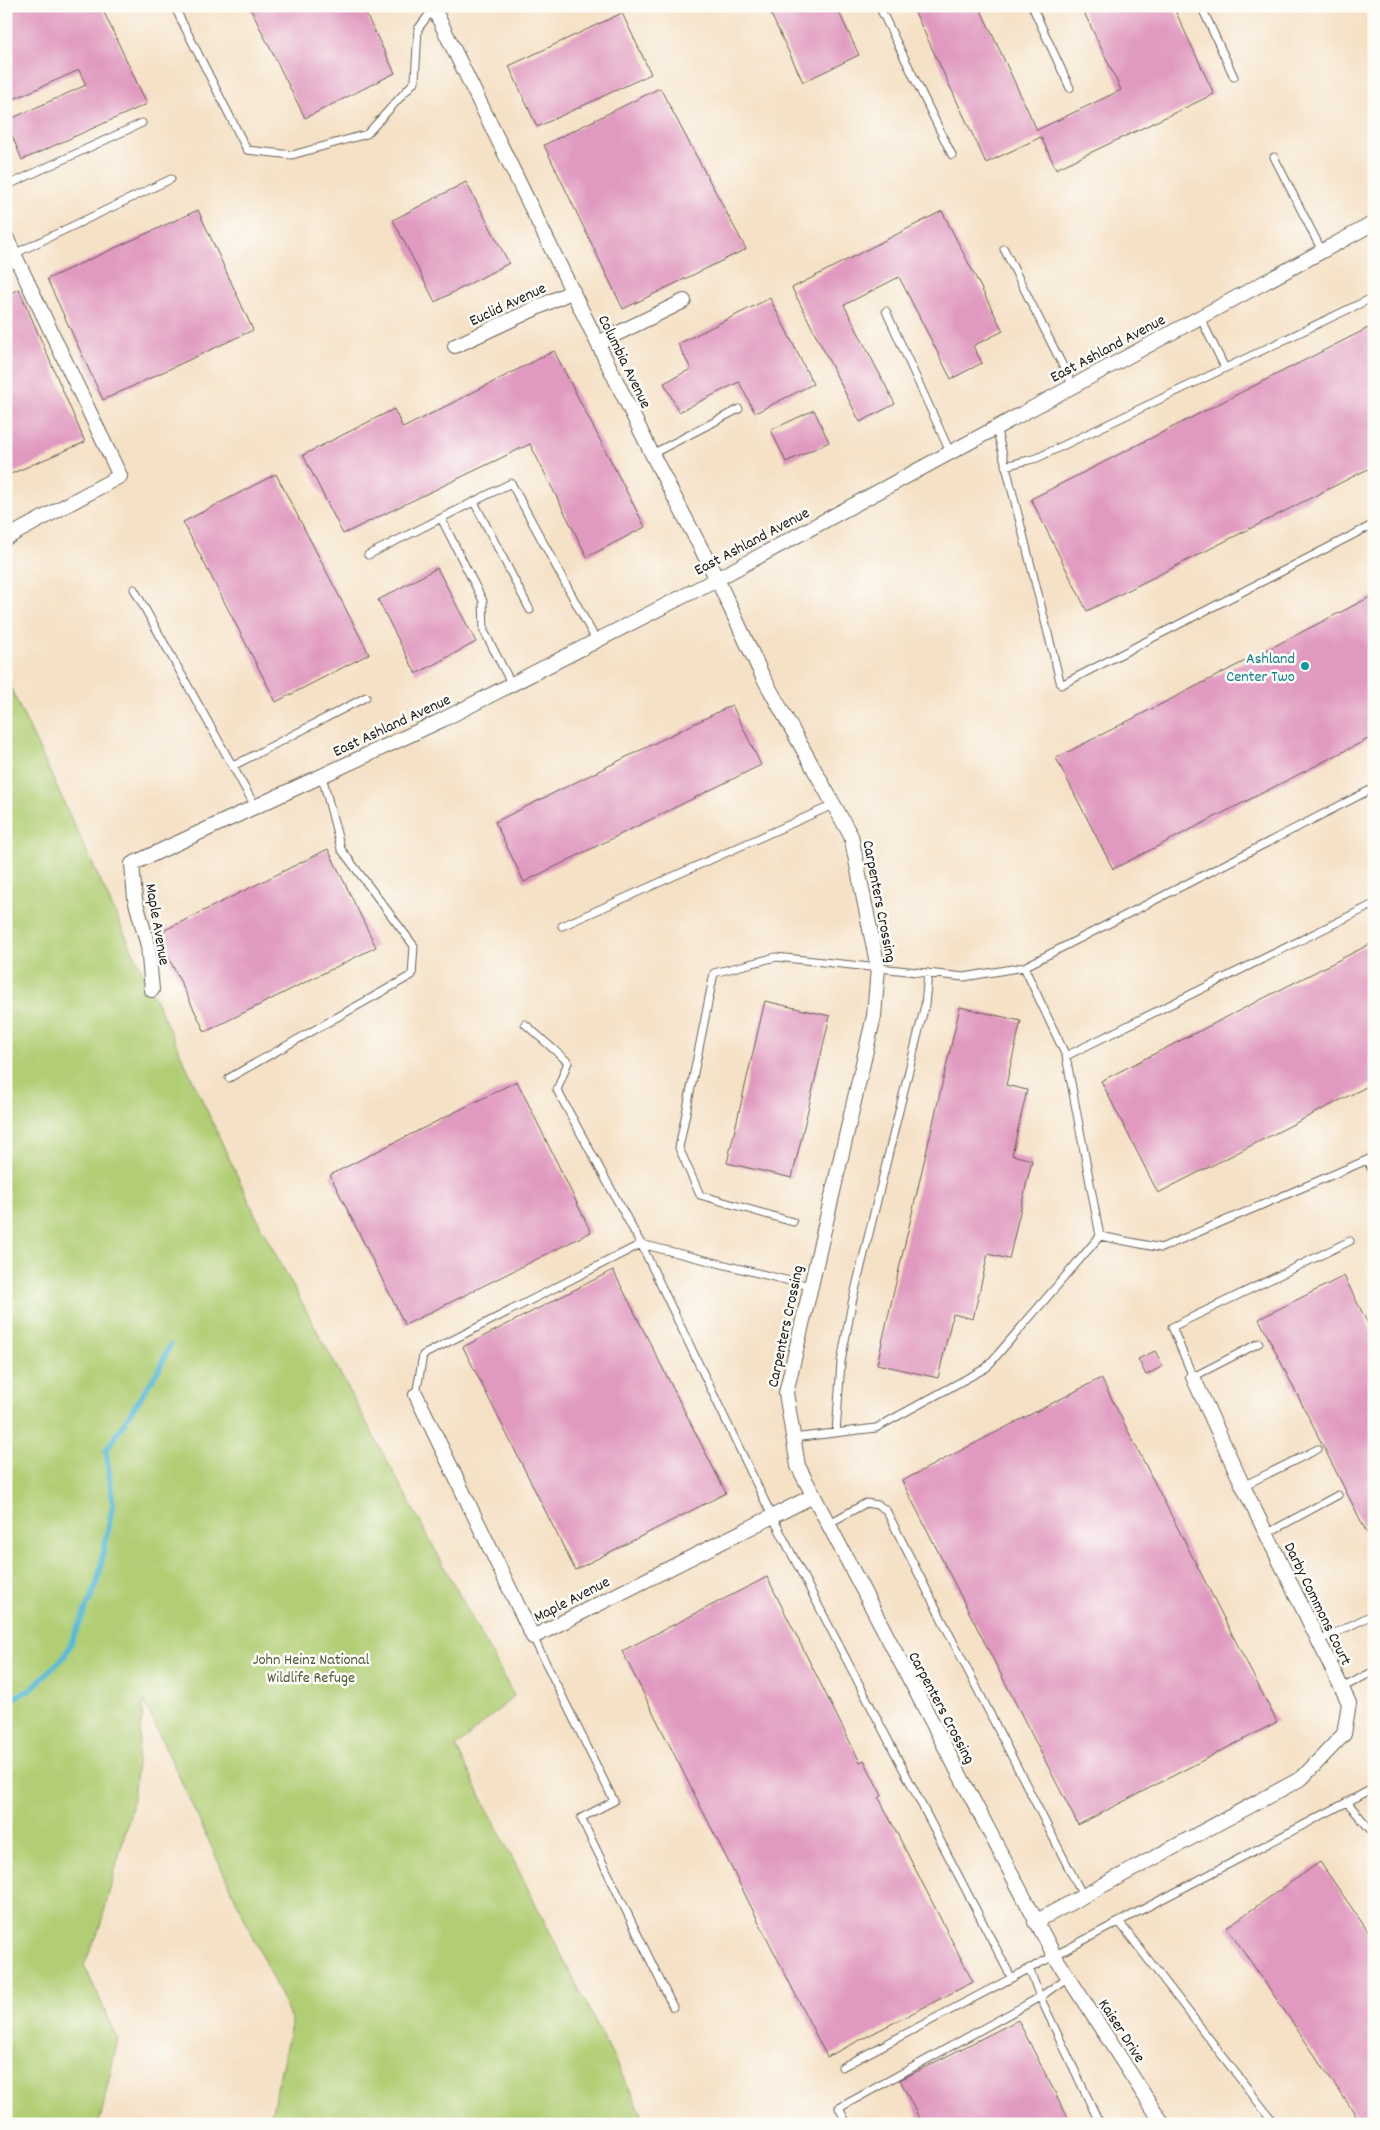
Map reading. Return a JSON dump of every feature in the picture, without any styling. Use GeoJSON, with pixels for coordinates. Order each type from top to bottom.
{"type":"FeatureCollection","features":[{"type":"Feature","properties":{"kind":"street","name":"Columbia Avenue"},"geometry":{"type":"LineString","coordinates":[[434,7],[652,454],[717,579],[762,675],[789,726]]}},
{"type":"Feature","properties":{"kind":"street","name":"East Ashland Avenue"},"geometry":{"type":"LineString","coordinates":[[132,864],[442,720],[717,579],[1374,223]]}},
{"type":"Feature","properties":{"kind":"street"},"geometry":{"type":"LineString","coordinates":[[6,538],[120,476],[9,243]]}},
{"type":"Feature","properties":{"kind":"street","name":"Euclid Avenue"},"geometry":{"type":"LineString","coordinates":[[455,346],[573,291]]}},
{"type":"Feature","properties":{"kind":"street"},"geometry":{"type":"LineString","coordinates":[[598,343],[684,301]]}},
{"type":"Feature","properties":{"kind":"street","name":"Carpenters Crossing"},"geometry":{"type":"LineString","coordinates":[[789,726],[851,836],[878,968],[874,1016],[786,1393],[798,1466],[1035,1922],[1054,1955]]}},
{"type":"Feature","properties":{"kind":"street","name":"Maple Avenue"},"geometry":{"type":"LineString","coordinates":[[132,864],[134,899],[148,946],[152,990]]}},
{"type":"Feature","properties":{"kind":"street","name":"Darby Commons Court"},"geometry":{"type":"LineString","coordinates":[[1035,1922],[1302,1778],[1344,1734],[1349,1703],[1243,1486],[1193,1377]]}},
{"type":"Feature","properties":{"kind":"street","name":"Maple Avenue"},"geometry":{"type":"LineString","coordinates":[[416,1395],[533,1637],[812,1496]]}},
{"type":"Feature","properties":{"kind":"street","name":"Kaiser Drive"},"geometry":{"type":"LineString","coordinates":[[1054,1955],[1163,2124]]}},
{"type":"Feature","properties":{"kind":"lane"},"geometry":{"type":"LineString","coordinates":[[174,6],[247,150],[292,155],[366,134],[415,81],[418,29],[434,7]]}},
{"type":"Feature","properties":{"kind":"lane"},"geometry":{"type":"LineString","coordinates":[[879,6],[952,155]]}},
{"type":"Feature","properties":{"kind":"lane"},"geometry":{"type":"LineString","coordinates":[[1032,6],[1070,88]]}},
{"type":"Feature","properties":{"kind":"lane"},"geometry":{"type":"LineString","coordinates":[[1201,6],[1234,77]]}},
{"type":"Feature","properties":{"kind":"lane"},"geometry":{"type":"LineString","coordinates":[[6,186],[142,123]]}},
{"type":"Feature","properties":{"kind":"lane"},"geometry":{"type":"LineString","coordinates":[[1274,157],[1322,251]]}},
{"type":"Feature","properties":{"kind":"lane"},"geometry":{"type":"LineString","coordinates":[[9,243],[171,179]]}},
{"type":"Feature","properties":{"kind":"lane"},"geometry":{"type":"LineString","coordinates":[[1004,248],[1073,386]]}},
{"type":"Feature","properties":{"kind":"lane"},"geometry":{"type":"LineString","coordinates":[[1006,466],[1037,458],[1374,297]]}},
{"type":"Feature","properties":{"kind":"lane"},"geometry":{"type":"LineString","coordinates":[[886,311],[950,452]]}},
{"type":"Feature","properties":{"kind":"lane"},"geometry":{"type":"LineString","coordinates":[[1200,317],[1225,368]]}},
{"type":"Feature","properties":{"kind":"lane"},"geometry":{"type":"LineString","coordinates":[[652,454],[739,409]]}},
{"type":"Feature","properties":{"kind":"lane"},"geometry":{"type":"LineString","coordinates":[[996,427],[1062,685],[1374,524]]}},
{"type":"Feature","properties":{"kind":"lane"},"geometry":{"type":"LineString","coordinates":[[368,555],[511,483],[596,640]]}},
{"type":"Feature","properties":{"kind":"lane"},"geometry":{"type":"LineString","coordinates":[[474,502],[530,610]]}},
{"type":"Feature","properties":{"kind":"lane"},"geometry":{"type":"LineString","coordinates":[[441,518],[483,601],[484,631],[511,684]]}},
{"type":"Feature","properties":{"kind":"lane"},"geometry":{"type":"LineString","coordinates":[[134,589],[256,808]]}},
{"type":"Feature","properties":{"kind":"lane"},"geometry":{"type":"LineString","coordinates":[[233,766],[366,697]]}},
{"type":"Feature","properties":{"kind":"lane"},"geometry":{"type":"LineString","coordinates":[[229,1078],[412,975],[414,946],[342,849],[322,776]]}},
{"type":"Feature","properties":{"kind":"lane"},"geometry":{"type":"LineString","coordinates":[[793,1222],[700,1196],[679,1148],[714,973],[776,957],[964,977],[1024,967],[1374,788]]}},
{"type":"Feature","properties":{"kind":"lane"},"geometry":{"type":"LineString","coordinates":[[562,926],[833,805]]}},
{"type":"Feature","properties":{"kind":"lane"},"geometry":{"type":"LineString","coordinates":[[1066,1056],[1374,904]]}},
{"type":"Feature","properties":{"kind":"lane"},"geometry":{"type":"LineString","coordinates":[[1024,967],[1066,1056],[1100,1236]]}},
{"type":"Feature","properties":{"kind":"lane"},"geometry":{"type":"LineString","coordinates":[[836,1432],[841,1362],[852,1303],[925,1005],[928,973]]}},
{"type":"Feature","properties":{"kind":"lane"},"geometry":{"type":"LineString","coordinates":[[526,1024],[568,1062],[557,1090],[641,1244],[772,1516],[1011,1977]]}},
{"type":"Feature","properties":{"kind":"lane"},"geometry":{"type":"LineString","coordinates":[[1100,1236],[1161,1248],[1370,1158],[1374,1174]]}},
{"type":"Feature","properties":{"kind":"lane"},"geometry":{"type":"LineString","coordinates":[[794,1438],[876,1428],[986,1368],[1100,1236]]}},
{"type":"Feature","properties":{"kind":"lane"},"geometry":{"type":"LineString","coordinates":[[1260,1343],[1193,1377],[1172,1327],[1350,1241]]}},
{"type":"Feature","properties":{"kind":"lane"},"geometry":{"type":"LineString","coordinates":[[416,1395],[423,1355],[641,1244],[810,1286]]}},
{"type":"Feature","properties":{"kind":"lane"},"geometry":{"type":"LineString","coordinates":[[1243,1486],[1318,1449]]}},
{"type":"Feature","properties":{"kind":"lane"},"geometry":{"type":"LineString","coordinates":[[1266,1534],[1338,1495]]}},
{"type":"Feature","properties":{"kind":"lane"},"geometry":{"type":"LineString","coordinates":[[828,1525],[866,1503],[878,1505],[886,1510],[1083,1896]]}},
{"type":"Feature","properties":{"kind":"lane"},"geometry":{"type":"LineString","coordinates":[[1319,1641],[1374,1614]]}},
{"type":"Feature","properties":{"kind":"lane"},"geometry":{"type":"LineString","coordinates":[[533,1637],[614,1801],[581,1818],[672,2007]]}},
{"type":"Feature","properties":{"kind":"lane"},"geometry":{"type":"LineString","coordinates":[[1342,1688],[1374,1671]]}},
{"type":"Feature","properties":{"kind":"lane"},"geometry":{"type":"LineString","coordinates":[[842,2067],[1011,1977],[1120,1923],[1374,1788]]}},
{"type":"Feature","properties":{"kind":"lane"},"geometry":{"type":"LineString","coordinates":[[1347,1802],[1374,1834]]}},
{"type":"Feature","properties":{"kind":"lane"},"geometry":{"type":"LineString","coordinates":[[1120,1923],[1276,2124]]}},
{"type":"Feature","properties":{"kind":"lane"},"geometry":{"type":"LineString","coordinates":[[1029,1968],[1040,1997],[1100,2124]]}},
{"type":"Feature","properties":{"kind":"lane"},"geometry":{"type":"LineString","coordinates":[[846,2124],[839,2108],[1040,1997],[1068,1977]]}},
{"type":"Feature","properties":{"kind":"green space","name":"John Heinz National Wildlife Refuge"},"geometry":{"type":"Polygon","coordinates":[[[6,678],[261,1227],[514,1696],[456,1747],[647,2124],[269,2124],[292,2021],[144,1701],[132,1807],[99,1930],[84,1965],[118,2039],[99,2124],[6,2124],[6,678]]]}},
{"type":"Feature","properties":{"kind":"building"},"geometry":{"type":"Polygon","coordinates":[[[6,6],[101,6],[147,104],[22,160],[6,121],[86,85],[79,70],[14,99],[6,82],[6,6]]]}},
{"type":"Feature","properties":{"kind":"building"},"geometry":{"type":"Polygon","coordinates":[[[249,6],[362,6],[395,73],[305,118],[249,6]]]}},
{"type":"Feature","properties":{"kind":"building"},"geometry":{"type":"Polygon","coordinates":[[[767,6],[836,6],[859,55],[803,82],[767,6]]]}},
{"type":"Feature","properties":{"kind":"building"},"geometry":{"type":"Polygon","coordinates":[[[912,6],[979,6],[1037,130],[1121,90],[1081,6],[1173,6],[1214,94],[1056,169],[1041,137],[986,163],[912,6]]]}},
{"type":"Feature","properties":{"kind":"building"},"geometry":{"type":"Polygon","coordinates":[[[622,13],[651,74],[537,127],[509,66],[622,13]]]}},
{"type":"Feature","properties":{"kind":"building"},"geometry":{"type":"Polygon","coordinates":[[[660,88],[746,249],[623,309],[544,145],[660,88]]]}},
{"type":"Feature","properties":{"kind":"building"},"geometry":{"type":"Polygon","coordinates":[[[466,182],[509,263],[435,302],[393,220],[466,182]]]}},
{"type":"Feature","properties":{"kind":"building"},"geometry":{"type":"Polygon","coordinates":[[[198,210],[253,330],[103,400],[47,279],[198,210]]]}},
{"type":"Feature","properties":{"kind":"building"},"geometry":{"type":"Polygon","coordinates":[[[942,211],[1003,331],[973,346],[982,363],[951,379],[899,277],[844,305],[895,404],[860,422],[792,288],[942,211]]]}},
{"type":"Feature","properties":{"kind":"building"},"geometry":{"type":"Polygon","coordinates":[[[19,289],[85,442],[6,476],[6,295],[19,289]]]}},
{"type":"Feature","properties":{"kind":"building"},"geometry":{"type":"Polygon","coordinates":[[[770,298],[813,384],[755,413],[739,382],[679,412],[664,383],[691,369],[678,344],[770,298]]]}},
{"type":"Feature","properties":{"kind":"building"},"geometry":{"type":"Polygon","coordinates":[[[1374,325],[1374,466],[1087,611],[1031,499],[1374,325]]]}},
{"type":"Feature","properties":{"kind":"building"},"geometry":{"type":"Polygon","coordinates":[[[554,351],[645,527],[587,557],[530,444],[343,534],[303,455],[394,409],[403,428],[554,351]]]}},
{"type":"Feature","properties":{"kind":"building"},"geometry":{"type":"Polygon","coordinates":[[[814,410],[829,442],[786,462],[771,430],[814,410]]]}},
{"type":"Feature","properties":{"kind":"building"},"geometry":{"type":"Polygon","coordinates":[[[276,474],[369,654],[276,702],[183,522],[276,474]]]}},
{"type":"Feature","properties":{"kind":"building"},"geometry":{"type":"Polygon","coordinates":[[[437,568],[476,642],[416,674],[378,600],[437,568]]]}},
{"type":"Feature","properties":{"kind":"building","name":"Ashland Center Two"},"geometry":{"type":"Polygon","coordinates":[[[1374,595],[1374,736],[1113,869],[1056,758],[1374,595]]]}},
{"type":"Feature","properties":{"kind":"building"},"geometry":{"type":"Polygon","coordinates":[[[732,705],[761,765],[524,882],[495,822],[732,705]]]}},
{"type":"Feature","properties":{"kind":"building"},"geometry":{"type":"Polygon","coordinates":[[[328,849],[376,947],[205,1032],[157,934],[328,849]]]}},
{"type":"Feature","properties":{"kind":"building"},"geometry":{"type":"Polygon","coordinates":[[[1374,942],[1374,1083],[1158,1193],[1101,1081],[1374,942]]]}},
{"type":"Feature","properties":{"kind":"building"},"geometry":{"type":"Polygon","coordinates":[[[765,1001],[830,1016],[792,1178],[727,1163],[765,1001]]]}},
{"type":"Feature","properties":{"kind":"building"},"geometry":{"type":"Polygon","coordinates":[[[960,1007],[1021,1021],[1006,1085],[1027,1090],[1012,1155],[1032,1160],[1009,1259],[988,1254],[973,1319],[953,1314],[938,1378],[877,1364],[960,1007]]]}},
{"type":"Feature","properties":{"kind":"building"},"geometry":{"type":"Polygon","coordinates":[[[517,1081],[591,1232],[405,1325],[330,1175],[517,1081]]]}},
{"type":"Feature","properties":{"kind":"building"},"geometry":{"type":"Polygon","coordinates":[[[613,1270],[726,1493],[575,1570],[463,1347],[613,1270]]]}},
{"type":"Feature","properties":{"kind":"building"},"geometry":{"type":"Polygon","coordinates":[[[1344,1276],[1374,1336],[1374,1547],[1259,1319],[1344,1276]]]}},
{"type":"Feature","properties":{"kind":"building"},"geometry":{"type":"Polygon","coordinates":[[[1155,1351],[1163,1366],[1146,1375],[1138,1359],[1155,1351]]]}},
{"type":"Feature","properties":{"kind":"building"},"geometry":{"type":"Polygon","coordinates":[[[1101,1378],[1277,1722],[1078,1825],[902,1481],[1101,1378]]]}},
{"type":"Feature","properties":{"kind":"building"},"geometry":{"type":"Polygon","coordinates":[[[767,1577],[860,1762],[864,1760],[882,1796],[879,1798],[973,1982],[827,2057],[622,1651],[767,1577]]]}},
{"type":"Feature","properties":{"kind":"building"},"geometry":{"type":"Polygon","coordinates":[[[1320,1862],[1374,1940],[1374,2124],[1362,2124],[1227,1927],[1320,1862]]]}},
{"type":"Feature","properties":{"kind":"building"},"geometry":{"type":"Polygon","coordinates":[[[1018,2020],[1071,2124],[922,2124],[900,2080],[1018,2020]]]}},
{"type":"Feature","properties":{"kind":"waterway"},"geometry":{"type":"LineString","coordinates":[[6,1701],[30,1690],[65,1656],[97,1584],[113,1504],[106,1450],[158,1371],[170,1345]]}},
{"type":"Feature","properties":{"kind":"place","name":"Ashland Center Two"},"geometry":{"type":"Point","coordinates":[1305,666]}}]}
